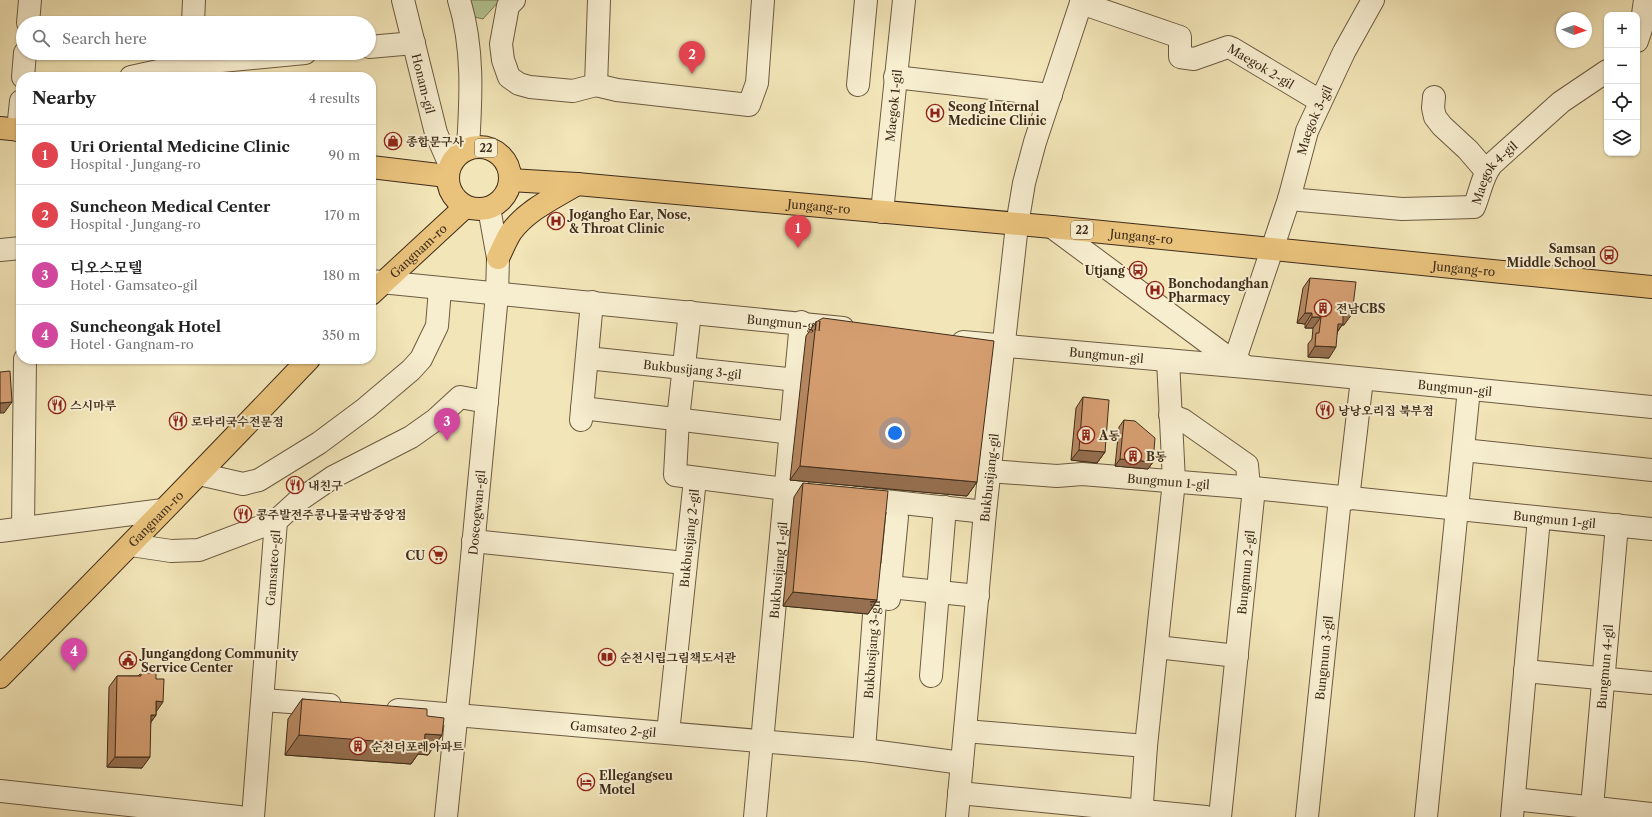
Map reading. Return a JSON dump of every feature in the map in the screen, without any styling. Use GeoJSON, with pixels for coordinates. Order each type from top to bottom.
{"type":"FeatureCollection","features":[{"type":"Feature","properties":{"kind":"main road","name":"22"},"geometry":{"type":"LineString","coordinates":[[449,170],[458,155],[468,148],[480,146],[492,150],[502,157],[508,168],[510,180]]}},
{"type":"Feature","properties":{"kind":"main road"},"geometry":{"type":"LineString","coordinates":[[376,167],[449,170],[449,189],[455,199],[465,207],[477,210],[489,208],[500,202],[507,192],[510,180]]}},
{"type":"Feature","properties":{"kind":"main road","name":"Jungang-ro"},"geometry":{"type":"LineString","coordinates":[[510,180],[577,184],[1052,227],[1652,287]]}},
{"type":"Feature","properties":{"kind":"main road"},"geometry":{"type":"LineString","coordinates":[[498,258],[510,233],[525,217],[577,184]]}},
{"type":"Feature","properties":{"kind":"main road","name":"Gangnam-ro"},"geometry":{"type":"LineString","coordinates":[[376,285],[465,207]]}},
{"type":"Feature","properties":{"kind":"main road","name":"Gangnam-ro"},"geometry":{"type":"LineString","coordinates":[[0,677],[131,545],[304,364]]}},
{"type":"Feature","properties":{"kind":"street"},"geometry":{"type":"LineString","coordinates":[[29,16],[30,0]]}},
{"type":"Feature","properties":{"kind":"street"},"geometry":{"type":"LineString","coordinates":[[193,16],[194,0]]}},
{"type":"Feature","properties":{"kind":"street","name":"Honam-gil"},"geometry":{"type":"LineString","coordinates":[[403,0],[436,133],[449,170]]}},
{"type":"Feature","properties":{"kind":"street"},"geometry":{"type":"LineString","coordinates":[[459,0],[464,17],[470,51],[468,148]]}},
{"type":"Feature","properties":{"kind":"street"},"geometry":{"type":"LineString","coordinates":[[514,0],[508,6],[501,44],[506,71],[509,77],[519,84],[573,91],[596,85],[617,90],[749,105],[757,83],[763,0]]}},
{"type":"Feature","properties":{"kind":"street"},"geometry":{"type":"LineString","coordinates":[[596,85],[599,0]]}},
{"type":"Feature","properties":{"kind":"street"},"geometry":{"type":"LineString","coordinates":[[858,85],[866,0]]}},
{"type":"Feature","properties":{"kind":"street","name":"Maegok 1-gil"},"geometry":{"type":"LineString","coordinates":[[882,212],[904,0]]}},
{"type":"Feature","properties":{"kind":"street","name":"Maegok 3-gil"},"geometry":{"type":"LineString","coordinates":[[1234,362],[1271,248],[1289,199],[1307,131],[1344,52],[1374,0]]}},
{"type":"Feature","properties":{"kind":"street"},"geometry":{"type":"LineString","coordinates":[[1640,32],[1645,0]]}},
{"type":"Feature","properties":{"kind":"street","name":"Maegok 2-gil"},"geometry":{"type":"LineString","coordinates":[[1017,225],[1026,176],[1035,142],[1082,2],[1180,37],[1180,58],[1194,59],[1228,47],[1233,49],[1320,101]]}},
{"type":"Feature","properties":{"kind":"street"},"geometry":{"type":"LineString","coordinates":[[376,46],[414,43]]}},
{"type":"Feature","properties":{"kind":"street"},"geometry":{"type":"LineString","coordinates":[[470,51],[501,44]]}},
{"type":"Feature","properties":{"kind":"street"},"geometry":{"type":"LineString","coordinates":[[24,72],[25,60]]}},
{"type":"Feature","properties":{"kind":"street"},"geometry":{"type":"LineString","coordinates":[[156,72],[190,65],[238,60]]}},
{"type":"Feature","properties":{"kind":"street","name":"Maegok 4-gil"},"geometry":{"type":"LineString","coordinates":[[1289,199],[1402,209],[1474,207],[1486,171],[1492,164],[1561,102],[1604,73]]}},
{"type":"Feature","properties":{"kind":"street"},"geometry":{"type":"LineString","coordinates":[[895,77],[1051,95]]}},
{"type":"Feature","properties":{"kind":"street"},"geometry":{"type":"LineString","coordinates":[[1434,97],[1433,108],[1435,117],[1442,126],[1468,150],[1486,171]]}},
{"type":"Feature","properties":{"kind":"street"},"geometry":{"type":"LineString","coordinates":[[13,130],[16,119]]}},
{"type":"Feature","properties":{"kind":"street","name":"Doseogwan-gil"},"geometry":{"type":"LineString","coordinates":[[446,817],[497,295],[498,258],[489,208]]}},
{"type":"Feature","properties":{"kind":"street","name":"Bukbusijang-gil"},"geometry":{"type":"LineString","coordinates":[[956,817],[989,472],[1017,225]]}},
{"type":"Feature","properties":{"kind":"street","name":"Bungmun-gil"},"geometry":{"type":"LineString","coordinates":[[1052,227],[1234,362],[1257,368]]}},
{"type":"Feature","properties":{"kind":"street"},"geometry":{"type":"LineString","coordinates":[[0,250],[16,248]]}},
{"type":"Feature","properties":{"kind":"street","name":"Bungmun-gil"},"geometry":{"type":"LineString","coordinates":[[376,286],[440,289],[592,302],[801,322],[864,330]]}},
{"type":"Feature","properties":{"kind":"street"},"geometry":{"type":"LineString","coordinates":[[199,474],[244,484],[259,480],[319,443],[366,408],[411,370],[421,358],[437,326],[440,289]]}},
{"type":"Feature","properties":{"kind":"street"},"geometry":{"type":"LineString","coordinates":[[592,302],[582,414],[678,419],[791,436],[814,442]]}},
{"type":"Feature","properties":{"kind":"street","name":"Bukbusijang 2-gil"},"geometry":{"type":"LineString","coordinates":[[668,733],[695,479],[675,475],[678,419],[685,368],[690,312]]}},
{"type":"Feature","properties":{"kind":"street","name":"Bukbusijang 1-gil"},"geometry":{"type":"LineString","coordinates":[[755,817],[787,490],[801,322]]}},
{"type":"Feature","properties":{"kind":"street","name":"Bungmun-gil"},"geometry":{"type":"LineString","coordinates":[[942,340],[1004,347],[1257,368],[1652,407]]}},
{"type":"Feature","properties":{"kind":"street","name":"Bukbusijang 3-gil"},"geometry":{"type":"LineString","coordinates":[[587,358],[797,380]]}},
{"type":"Feature","properties":{"kind":"street"},"geometry":{"type":"LineString","coordinates":[[1141,814],[1146,746],[1174,481],[1168,360]]}},
{"type":"Feature","properties":{"kind":"street"},"geometry":{"type":"LineString","coordinates":[[23,527],[25,364]]}},
{"type":"Feature","properties":{"kind":"street"},"geometry":{"type":"LineString","coordinates":[[1344,498],[1362,379]]}},
{"type":"Feature","properties":{"kind":"street"},"geometry":{"type":"LineString","coordinates":[[1426,817],[1469,389]]}},
{"type":"Feature","properties":{"kind":"street","name":"Gamsateo-gil"},"geometry":{"type":"LineString","coordinates":[[253,817],[276,521],[298,500],[333,477],[411,437],[435,420],[460,397],[487,402]]}},
{"type":"Feature","properties":{"kind":"street"},"geometry":{"type":"LineString","coordinates":[[1170,415],[1183,420],[1247,465],[1252,488]]}},
{"type":"Feature","properties":{"kind":"street"},"geometry":{"type":"LineString","coordinates":[[1464,450],[1652,470]]}},
{"type":"Feature","properties":{"kind":"street","name":"Bungmun 1-gil"},"geometry":{"type":"LineString","coordinates":[[989,472],[1057,476],[1082,474],[1174,481],[1652,529]]}},
{"type":"Feature","properties":{"kind":"street"},"geometry":{"type":"LineString","coordinates":[[695,479],[832,495],[890,509],[945,507],[985,512]]}},
{"type":"Feature","properties":{"kind":"street","name":"Bungmun 2-gil"},"geometry":{"type":"LineString","coordinates":[[1220,817],[1237,656],[1252,488]]}},
{"type":"Feature","properties":{"kind":"street","name":"Bungmun 3-gil"},"geometry":{"type":"LineString","coordinates":[[1307,817],[1344,498]]}},
{"type":"Feature","properties":{"kind":"street"},"geometry":{"type":"LineString","coordinates":[[931,676],[945,507]]}},
{"type":"Feature","properties":{"kind":"street"},"geometry":{"type":"LineString","coordinates":[[882,671],[890,587],[890,509]]}},
{"type":"Feature","properties":{"kind":"street","name":"Bukbusijang 3-gil"},"geometry":{"type":"LineString","coordinates":[[864,750],[890,509]]}},
{"type":"Feature","properties":{"kind":"street"},"geometry":{"type":"LineString","coordinates":[[0,531],[163,510]]}},
{"type":"Feature","properties":{"kind":"street"},"geometry":{"type":"LineString","coordinates":[[1540,518],[1513,808],[1592,807],[1652,814]]}},
{"type":"Feature","properties":{"kind":"street"},"geometry":{"type":"LineString","coordinates":[[131,545],[171,551],[199,550],[276,521]]}},
{"type":"Feature","properties":{"kind":"street","name":"Bungmun 4-gil"},"geometry":{"type":"LineString","coordinates":[[1592,807],[1617,525]]}},
{"type":"Feature","properties":{"kind":"street"},"geometry":{"type":"LineString","coordinates":[[473,541],[685,563]]}},
{"type":"Feature","properties":{"kind":"street"},"geometry":{"type":"LineString","coordinates":[[890,587],[978,596]]}},
{"type":"Feature","properties":{"kind":"street"},"geometry":{"type":"LineString","coordinates":[[1157,647],[1237,656]]}},
{"type":"Feature","properties":{"kind":"street"},"geometry":{"type":"LineString","coordinates":[[1526,671],[1652,683]]}},
{"type":"Feature","properties":{"kind":"street"},"geometry":{"type":"LineString","coordinates":[[263,700],[348,706]]}},
{"type":"Feature","properties":{"kind":"street","name":"Gamsateo 2-gil"},"geometry":{"type":"LineString","coordinates":[[379,709],[864,750],[962,763]]}},
{"type":"Feature","properties":{"kind":"street"},"geometry":{"type":"LineString","coordinates":[[965,731],[1146,746]]}},
{"type":"Feature","properties":{"kind":"street"},"geometry":{"type":"LineString","coordinates":[[0,791],[238,817]]}},
{"type":"Feature","properties":{"kind":"street"},"geometry":{"type":"LineString","coordinates":[[959,793],[1141,814],[1206,817]]}},
{"type":"Feature","properties":{"kind":"green space"},"geometry":{"type":"Polygon","coordinates":[[[470,0],[500,0],[483,19],[475,17],[470,0]]]}},
{"type":"Feature","properties":{"kind":"building","name":"전남CBS"},"geometry":{"type":"Polygon","coordinates":[[[1310,278],[1356,282],[1352,314],[1343,314],[1343,324],[1338,324],[1336,347],[1315,346],[1316,333],[1319,333],[1321,317],[1312,317],[1312,313],[1305,313],[1310,278]]]}},
{"type":"Feature","properties":{"kind":"building"},"geometry":{"type":"Polygon","coordinates":[[[823,318],[994,341],[977,482],[800,466],[816,322],[823,318]]]}},
{"type":"Feature","properties":{"kind":"building"},"geometry":{"type":"Polygon","coordinates":[[[10,371],[12,402],[0,403],[0,372],[10,371]]]}},
{"type":"Feature","properties":{"kind":"building"},"geometry":{"type":"Polygon","coordinates":[[[1083,397],[1109,400],[1105,452],[1079,450],[1083,397]]]}},
{"type":"Feature","properties":{"kind":"building","name":"B동"},"geometry":{"type":"Polygon","coordinates":[[[1124,420],[1135,421],[1155,438],[1153,462],[1120,459],[1124,420]]]}},
{"type":"Feature","properties":{"kind":"building"},"geometry":{"type":"Polygon","coordinates":[[[803,483],[888,491],[877,600],[793,592],[803,483]]]}},
{"type":"Feature","properties":{"kind":"building"},"geometry":{"type":"Polygon","coordinates":[[[141,673],[156,673],[156,679],[164,679],[163,702],[156,701],[156,715],[151,715],[150,757],[115,757],[117,676],[141,676],[141,673]]]}},
{"type":"Feature","properties":{"kind":"building"},"geometry":{"type":"Polygon","coordinates":[[[302,699],[427,709],[427,716],[444,718],[442,735],[425,734],[424,745],[299,735],[302,699]]]}},
{"type":"Feature","properties":{"kind":"place","name":"Suncheon Medical Center"},"geometry":{"type":"Point","coordinates":[692,74]}},
{"type":"Feature","properties":{"kind":"place","name":"Seong Internal Medicine Clinic"},"geometry":{"type":"Point","coordinates":[935,113]}},
{"type":"Feature","properties":{"kind":"place","name":"종합문구사"},"geometry":{"type":"Point","coordinates":[393,141]}},
{"type":"Feature","properties":{"kind":"place","name":"Jogangho Ear, Nose, & Throat Clinic"},"geometry":{"type":"Point","coordinates":[556,221]}},
{"type":"Feature","properties":{"kind":"place","name":"Uri Oriental Medicine Clinic"},"geometry":{"type":"Point","coordinates":[798,248]}},
{"type":"Feature","properties":{"kind":"place","name":"Samsan Middle School"},"geometry":{"type":"Point","coordinates":[1609,255]}},
{"type":"Feature","properties":{"kind":"place","name":"Utjang"},"geometry":{"type":"Point","coordinates":[1138,270]}},
{"type":"Feature","properties":{"kind":"place","name":"Bonchodanghan Pharmacy"},"geometry":{"type":"Point","coordinates":[1155,290]}},
{"type":"Feature","properties":{"kind":"place","name":"전남CBS"},"geometry":{"type":"Point","coordinates":[1323,308]}},
{"type":"Feature","properties":{"kind":"place","name":"스시마루"},"geometry":{"type":"Point","coordinates":[57,405]}},
{"type":"Feature","properties":{"kind":"place","name":"낭낭오리집 북부점"},"geometry":{"type":"Point","coordinates":[1325,410]}},
{"type":"Feature","properties":{"kind":"place","name":"로타리국수전문점"},"geometry":{"type":"Point","coordinates":[178,421]}},
{"type":"Feature","properties":{"kind":"place","name":"A동"},"geometry":{"type":"Point","coordinates":[1086,435]}},
{"type":"Feature","properties":{"kind":"place","name":"디오스모텔"},"geometry":{"type":"Point","coordinates":[447,441]}},
{"type":"Feature","properties":{"kind":"place","name":"B동"},"geometry":{"type":"Point","coordinates":[1133,456]}},
{"type":"Feature","properties":{"kind":"place","name":"내친구"},"geometry":{"type":"Point","coordinates":[295,485]}},
{"type":"Feature","properties":{"kind":"place","name":"콩주발전주콩나물국밥중앙점"},"geometry":{"type":"Point","coordinates":[243,514]}},
{"type":"Feature","properties":{"kind":"place","name":"CU"},"geometry":{"type":"Point","coordinates":[438,555]}},
{"type":"Feature","properties":{"kind":"place","name":"순천시립그림책도서관"},"geometry":{"type":"Point","coordinates":[607,657]}},
{"type":"Feature","properties":{"kind":"place","name":"Jungangdong Community Service Center"},"geometry":{"type":"Point","coordinates":[128,660]}},
{"type":"Feature","properties":{"kind":"place","name":"Suncheongak Hotel"},"geometry":{"type":"Point","coordinates":[74,671]}},
{"type":"Feature","properties":{"kind":"place","name":"순천더포레아파트"},"geometry":{"type":"Point","coordinates":[358,746]}},
{"type":"Feature","properties":{"kind":"place","name":"Ellegangseu Motel"},"geometry":{"type":"Point","coordinates":[586,782]}}]}
